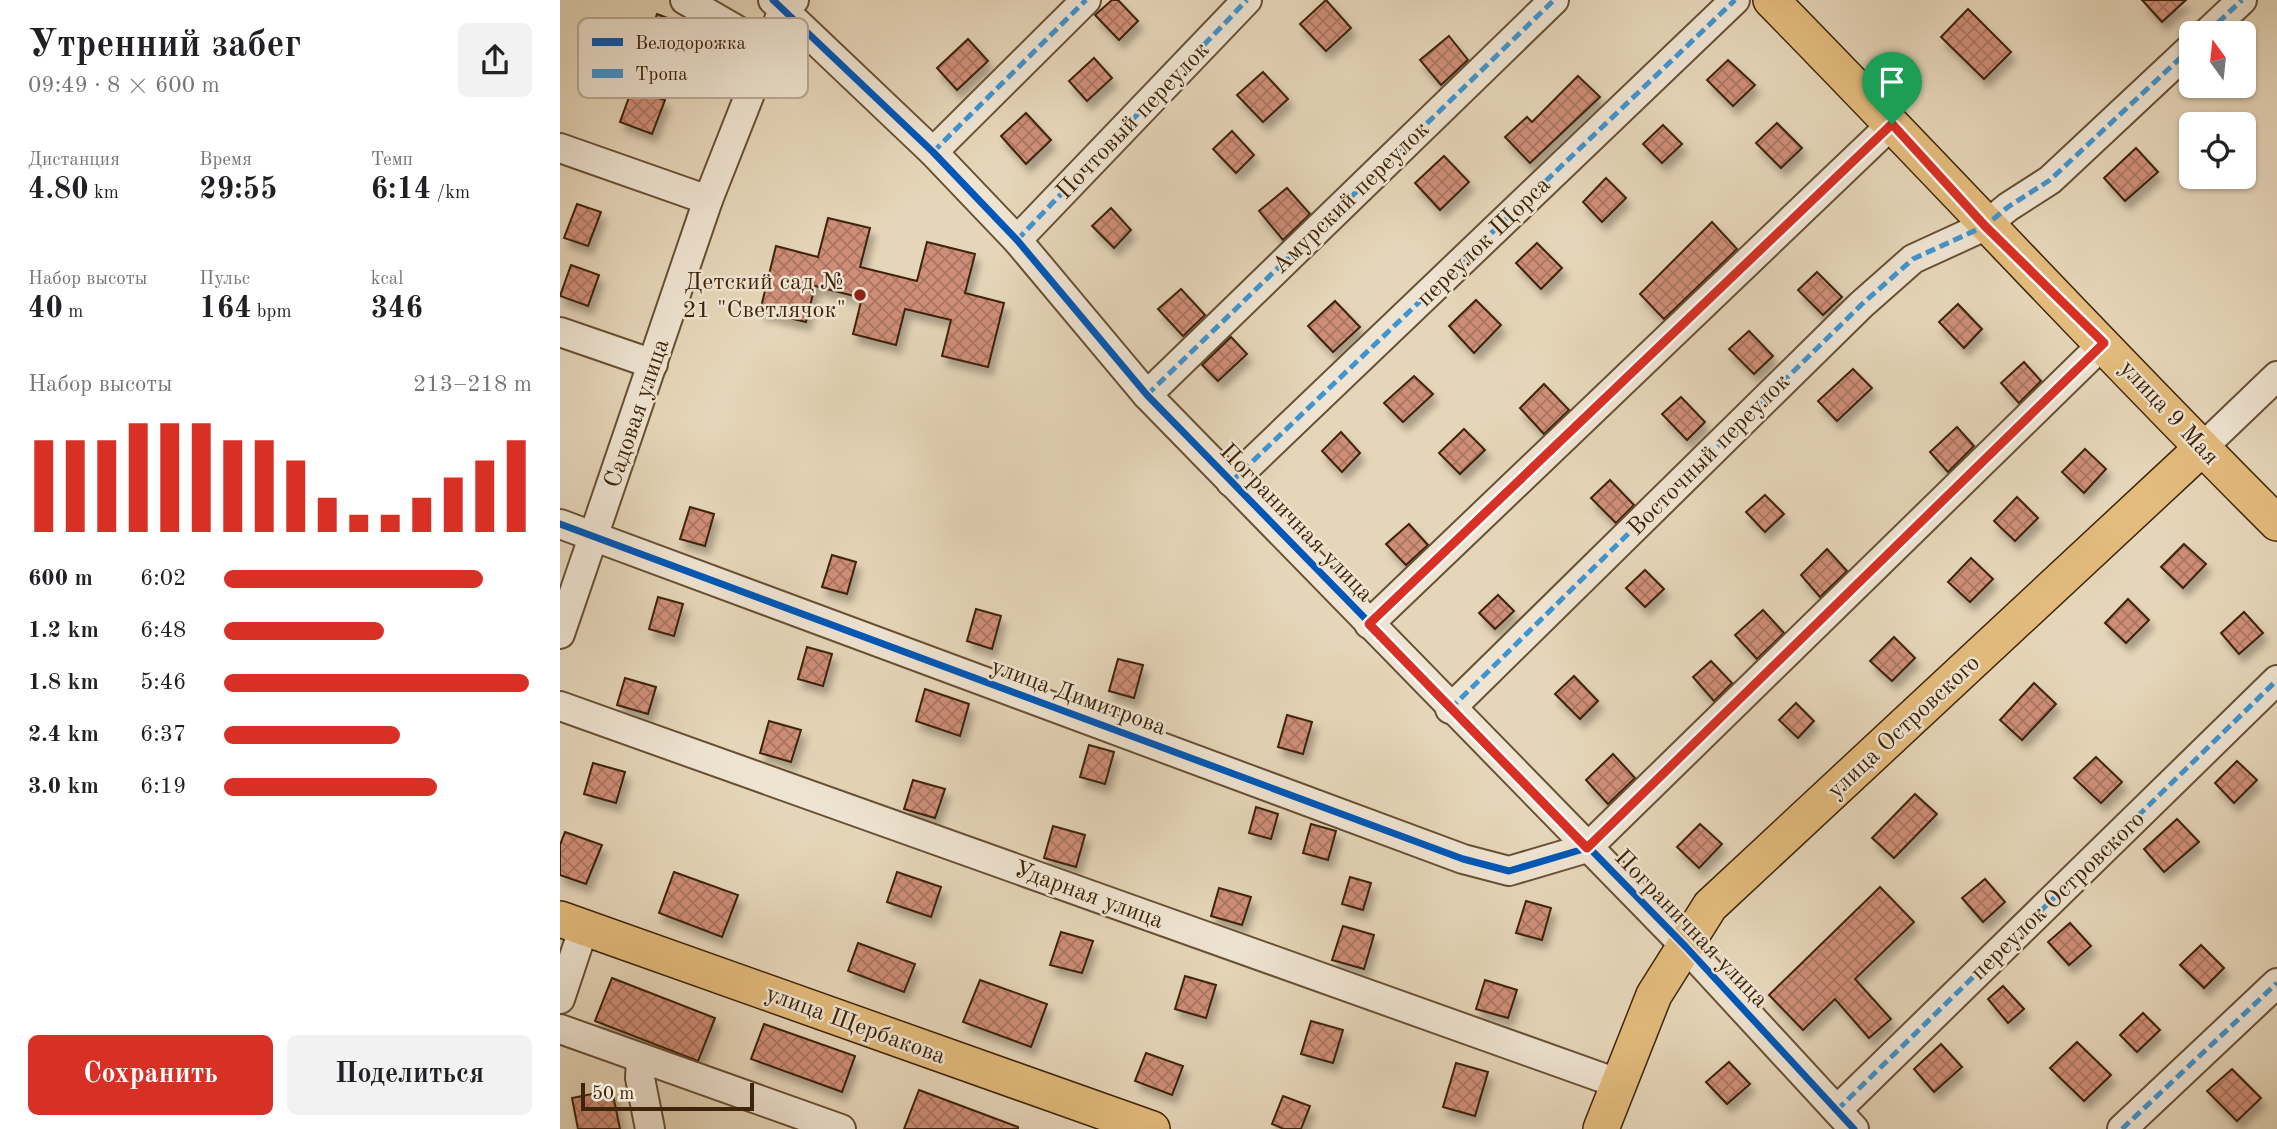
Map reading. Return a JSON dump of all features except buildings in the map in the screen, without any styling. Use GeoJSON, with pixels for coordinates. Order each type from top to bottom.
{"type":"FeatureCollection","features":[{"type":"Feature","properties":{"kind":"main road","name":"улица 9 Мая"},"geometry":{"type":"LineString","coordinates":[[1771,0],[1892,124],[1985,226],[2104,343],[2277,523]]}},
{"type":"Feature","properties":{"kind":"main road","name":"улица Островского"},"geometry":{"type":"LineString","coordinates":[[1601,1129],[1654,995],[1710,906],[2202,447]]}},
{"type":"Feature","properties":{"kind":"main road","name":"улица Щербакова"},"geometry":{"type":"LineString","coordinates":[[572,923],[1153,1129]]}},
{"type":"Feature","properties":{"kind":"street"},"geometry":{"type":"LineString","coordinates":[[685,0],[716,18]]}},
{"type":"Feature","properties":{"kind":"street"},"geometry":{"type":"LineString","coordinates":[[933,152],[1086,0]]}},
{"type":"Feature","properties":{"kind":"street","name":"Почтовый переулок"},"geometry":{"type":"LineString","coordinates":[[1017,240],[1247,0]]}},
{"type":"Feature","properties":{"kind":"street","name":"Амурский переулок"},"geometry":{"type":"LineString","coordinates":[[1147,395],[1554,0]]}},
{"type":"Feature","properties":{"kind":"street","name":"переулок Щорса"},"geometry":{"type":"LineString","coordinates":[[1231,482],[1735,0]]}},
{"type":"Feature","properties":{"kind":"street"},"geometry":{"type":"LineString","coordinates":[[2220,21],[2242,0]]}},
{"type":"Feature","properties":{"kind":"street","name":"Пограничная улица"},"geometry":{"type":"LineString","coordinates":[[783,4],[797,18]]}},
{"type":"Feature","properties":{"kind":"street","name":"Пограничная улица"},"geometry":{"type":"LineString","coordinates":[[808,29],[933,152],[1017,240],[1147,395],[1450,709],[1686,947],[1846,1119]]}},
{"type":"Feature","properties":{"kind":"street","name":"Восточный переулок"},"geometry":{"type":"LineString","coordinates":[[1450,709],[1861,304],[1913,259],[1985,226],[2008,207],[2050,180],[2179,59]]}},
{"type":"Feature","properties":{"kind":"street","name":"Садовая улица"},"geometry":{"type":"LineString","coordinates":[[560,634],[708,200],[748,98]]}},
{"type":"Feature","properties":{"kind":"street"},"geometry":{"type":"LineString","coordinates":[[1369,624],[1892,124]]}},
{"type":"Feature","properties":{"kind":"street"},"geometry":{"type":"LineString","coordinates":[[560,148],[708,200]]}},
{"type":"Feature","properties":{"kind":"street"},"geometry":{"type":"LineString","coordinates":[[560,332],[653,364]]}},
{"type":"Feature","properties":{"kind":"street"},"geometry":{"type":"LineString","coordinates":[[1587,848],[2104,343]]}},
{"type":"Feature","properties":{"kind":"street","name":"улица Островского"},"geometry":{"type":"LineString","coordinates":[[2202,447],[2277,376]]}},
{"type":"Feature","properties":{"kind":"street","name":"улица Димитрова"},"geometry":{"type":"LineString","coordinates":[[560,524],[1463,859],[1509,871],[1587,848]]}},
{"type":"Feature","properties":{"kind":"street","name":"переулок Островского"},"geometry":{"type":"LineString","coordinates":[[1846,1119],[2277,680]]}},
{"type":"Feature","properties":{"kind":"street","name":"Ударная улица"},"geometry":{"type":"LineString","coordinates":[[560,706],[1617,1083]]}},
{"type":"Feature","properties":{"kind":"street"},"geometry":{"type":"LineString","coordinates":[[560,999],[572,923]]}},
{"type":"Feature","properties":{"kind":"street"},"geometry":{"type":"LineString","coordinates":[[2122,1129],[2277,983]]}},
{"type":"Feature","properties":{"kind":"street"},"geometry":{"type":"LineString","coordinates":[[560,1029],[814,1124],[841,1129]]}},
{"type":"Feature","properties":{"kind":"street"},"geometry":{"type":"LineString","coordinates":[[640,1058],[640,1078],[650,1129]]}},
{"type":"Feature","properties":{"kind":"marked path"},"geometry":{"type":"LineString","coordinates":[[933,152],[1086,0]]}},
{"type":"Feature","properties":{"kind":"marked path"},"geometry":{"type":"LineString","coordinates":[[1017,240],[1247,0]]}},
{"type":"Feature","properties":{"kind":"marked path"},"geometry":{"type":"LineString","coordinates":[[1147,395],[1554,0]]}},
{"type":"Feature","properties":{"kind":"marked path"},"geometry":{"type":"LineString","coordinates":[[1231,482],[1735,0]]}},
{"type":"Feature","properties":{"kind":"marked path"},"geometry":{"type":"LineString","coordinates":[[2220,21],[2242,0]]}},
{"type":"Feature","properties":{"kind":"marked path"},"geometry":{"type":"LineString","coordinates":[[1450,709],[1861,305],[1913,259],[1985,226],[2008,207],[2050,180],[2179,59]]}},
{"type":"Feature","properties":{"kind":"marked path"},"geometry":{"type":"LineString","coordinates":[[1369,624],[1892,124]]}},
{"type":"Feature","properties":{"kind":"marked path"},"geometry":{"type":"LineString","coordinates":[[1837,1110],[2277,680]]}},
{"type":"Feature","properties":{"kind":"marked path"},"geometry":{"type":"LineString","coordinates":[[2122,1129],[2277,983]]}},
{"type":"Feature","properties":{"kind":"cycle path"},"geometry":{"type":"LineString","coordinates":[[773,0],[792,18]]}},
{"type":"Feature","properties":{"kind":"cycle path"},"geometry":{"type":"LineString","coordinates":[[808,33],[933,152],[1017,240],[1147,395],[1686,947],[1854,1129]]}},
{"type":"Feature","properties":{"kind":"cycle path"},"geometry":{"type":"LineString","coordinates":[[560,524],[1463,859],[1509,871],[1587,848],[2104,343]]}},
{"type":"Feature","properties":{"kind":"place","name":"Детский сад № 21 \"Светлячок\""},"geometry":{"type":"Point","coordinates":[860,295]}},
{"type":"Feature","properties":{"kind":"route"},"geometry":{"type":"LineString","coordinates":[[1892,124],[1985,226],[2104,343],[1587,848],[1369,624],[1892,124]]}}]}
